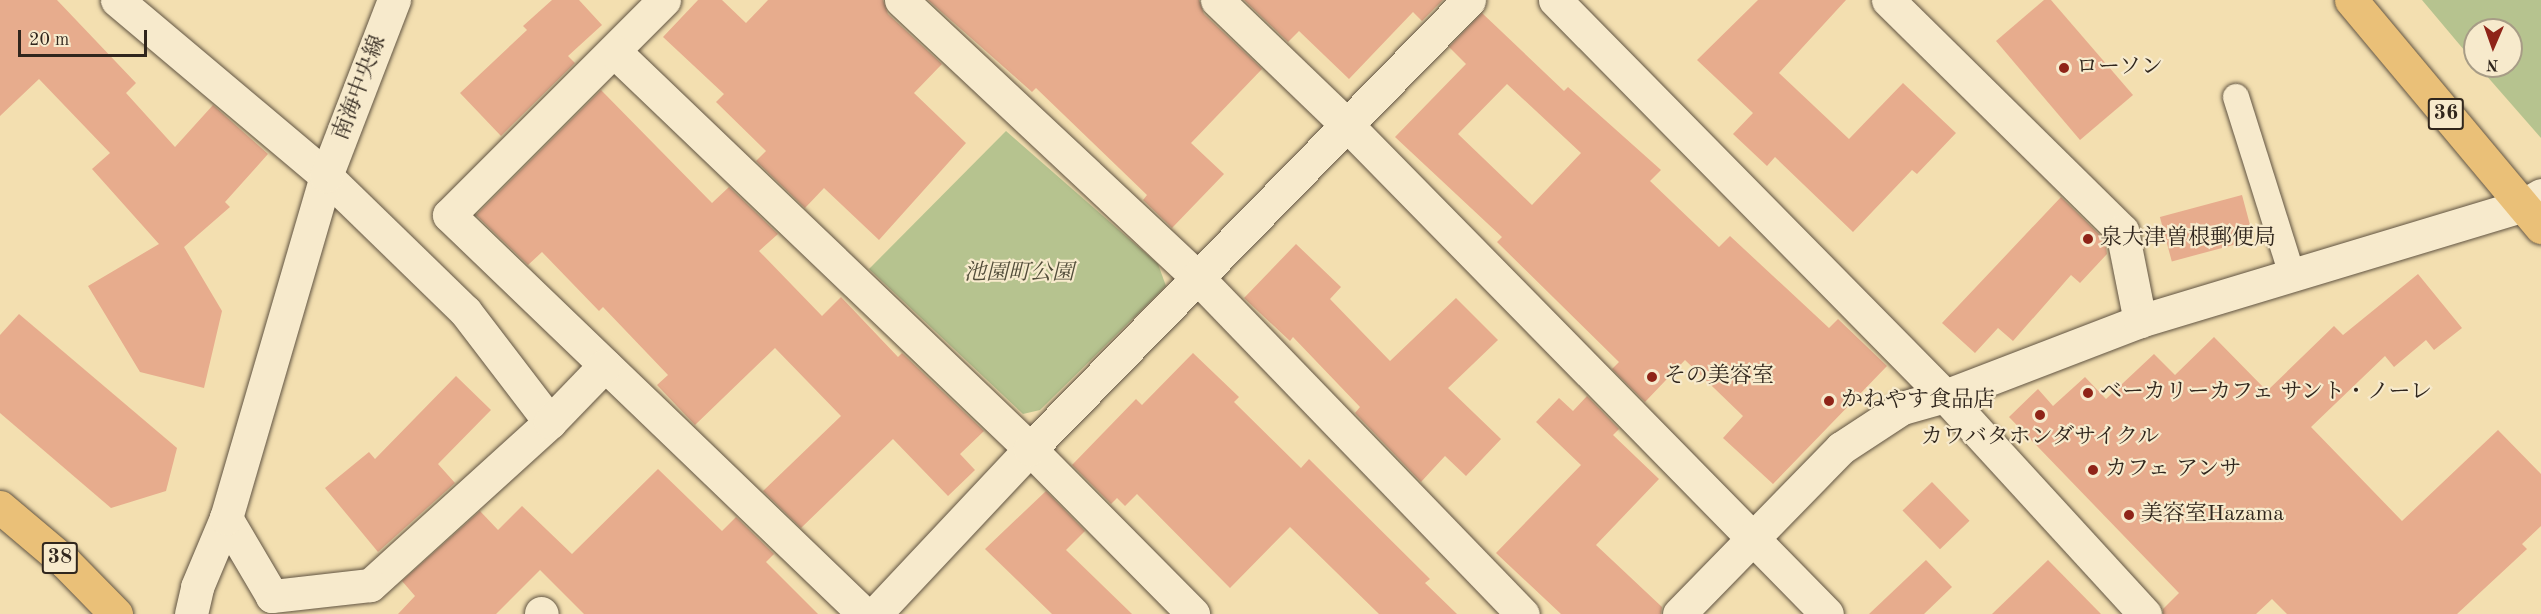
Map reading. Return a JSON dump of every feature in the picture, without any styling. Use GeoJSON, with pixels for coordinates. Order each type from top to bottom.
{"type":"FeatureCollection","features":[{"type":"Feature","properties":{"kind":"main road","name":"36"},"geometry":{"type":"LineString","coordinates":[[2352,0],[2535,209]]}},
{"type":"Feature","properties":{"kind":"main road","name":"38"},"geometry":{"type":"LineString","coordinates":[[0,507],[65,562],[116,614]]}},
{"type":"Feature","properties":{"kind":"street"},"geometry":{"type":"LineString","coordinates":[[117,0],[326,176],[465,311],[550,422]]}},
{"type":"Feature","properties":{"kind":"street","name":"南海中央線"},"geometry":{"type":"LineString","coordinates":[[191,614],[197,587],[226,518],[326,176],[394,0]]}},
{"type":"Feature","properties":{"kind":"street"},"geometry":{"type":"LineString","coordinates":[[664,0],[449,214],[864,614]]}},
{"type":"Feature","properties":{"kind":"street"},"geometry":{"type":"LineString","coordinates":[[901,0],[1197,277],[1523,614]]}},
{"type":"Feature","properties":{"kind":"street"},"geometry":{"type":"LineString","coordinates":[[1217,0],[1347,125],[1754,536],[1827,614]]}},
{"type":"Feature","properties":{"kind":"street"},"geometry":{"type":"LineString","coordinates":[[875,614],[1030,449],[1468,0]]}},
{"type":"Feature","properties":{"kind":"street"},"geometry":{"type":"LineString","coordinates":[[1555,0],[1945,396],[2145,614]]}},
{"type":"Feature","properties":{"kind":"street"},"geometry":{"type":"LineString","coordinates":[[1888,0],[2122,231],[2140,321]]}},
{"type":"Feature","properties":{"kind":"street"},"geometry":{"type":"LineString","coordinates":[[614,51],[1030,449],[1193,614]]}},
{"type":"Feature","properties":{"kind":"street"},"geometry":{"type":"LineString","coordinates":[[1679,614],[1841,448],[1902,408],[1945,396],[2140,321],[2292,275],[2535,209]]}},
{"type":"Feature","properties":{"kind":"street"},"geometry":{"type":"LineString","coordinates":[[226,518],[272,596],[370,585],[550,422],[605,365]]}},
{"type":"Feature","properties":{"kind":"lane"},"geometry":{"type":"LineString","coordinates":[[2236,97],[2292,275]]}},
{"type":"Feature","properties":{"kind":"green space"},"geometry":{"type":"Polygon","coordinates":[[[2422,0],[2541,0],[2541,138],[2488,78],[2523,78],[2523,18],[2463,18],[2463,49],[2422,0]]]}},
{"type":"Feature","properties":{"kind":"green space","name":"池園町公園"},"geometry":{"type":"Polygon","coordinates":[[[1006,131],[1158,264],[1166,286],[1040,410],[1023,414],[869,269],[1006,131]]]}},
{"type":"Feature","properties":{"kind":"building"},"geometry":{"type":"Polygon","coordinates":[[[0,0],[57,0],[136,83],[126,93],[175,147],[213,105],[268,154],[225,202],[230,207],[184,247],[222,311],[204,388],[140,372],[88,286],[159,244],[92,169],[110,153],[39,79],[0,116],[0,0]]]}},
{"type":"Feature","properties":{"kind":"building"},"geometry":{"type":"Polygon","coordinates":[[[552,0],[579,0],[602,25],[568,56],[575,63],[501,136],[460,93],[527,30],[523,26],[552,0]]]}},
{"type":"Feature","properties":{"kind":"building"},"geometry":{"type":"Polygon","coordinates":[[[698,0],[722,0],[746,23],[768,0],[883,0],[888,14],[942,64],[914,93],[966,143],[879,240],[824,188],[805,208],[756,161],[766,151],[716,102],[724,94],[663,37],[698,0]]]}},
{"type":"Feature","properties":{"kind":"building"},"geometry":{"type":"Polygon","coordinates":[[[928,0],[1199,0],[1204,14],[1262,69],[1191,143],[1224,174],[1172,228],[1143,200],[1147,195],[1036,88],[1032,92],[928,0]]]}},
{"type":"Feature","properties":{"kind":"building"},"geometry":{"type":"Polygon","coordinates":[[[1244,0],[1443,0],[1422,21],[1413,12],[1349,79],[1299,31],[1288,42],[1244,0]]]}},
{"type":"Feature","properties":{"kind":"building"},"geometry":{"type":"Polygon","coordinates":[[[1758,0],[1846,0],[1779,73],[1849,139],[1903,83],[1956,133],[1917,174],[1912,170],[1853,232],[1775,157],[1767,166],[1733,134],[1753,113],[1697,60],[1758,0]]]}},
{"type":"Feature","properties":{"kind":"building","name":"ローソン"},"geometry":{"type":"Polygon","coordinates":[[[2044,0],[2051,0],[2133,95],[2080,140],[1996,41],[2044,0]]]}},
{"type":"Feature","properties":{"kind":"building"},"geometry":{"type":"Polygon","coordinates":[[[1482,13],[1564,91],[1568,87],[1661,170],[1650,181],[1719,247],[1730,236],[1829,328],[1838,319],[1887,366],[1773,484],[1723,438],[1743,416],[1685,360],[1645,402],[1612,369],[1619,362],[1497,242],[1502,237],[1395,137],[1466,64],[1449,47],[1482,13]],[[1507,84],[1458,134],[1532,205],[1581,153],[1507,84]]]}},
{"type":"Feature","properties":{"kind":"building"},"geometry":{"type":"Polygon","coordinates":[[[601,90],[712,203],[729,187],[778,234],[759,251],[822,316],[841,297],[898,357],[902,353],[984,431],[960,454],[975,470],[948,496],[893,439],[801,528],[763,491],[841,416],[775,348],[695,425],[657,385],[668,375],[603,307],[599,311],[542,252],[528,265],[476,215],[601,90]]]}},
{"type":"Feature","properties":{"kind":"building"},"geometry":{"type":"Polygon","coordinates":[[[2242,195],[2254,239],[2172,261],[2160,217],[2242,195]]]}},
{"type":"Feature","properties":{"kind":"building"},"geometry":{"type":"Polygon","coordinates":[[[2061,197],[2105,240],[2107,254],[2080,283],[2071,275],[2013,341],[1998,328],[1975,353],[1942,323],[2061,197]]]}},
{"type":"Feature","properties":{"kind":"building"},"geometry":{"type":"Polygon","coordinates":[[[1296,244],[1341,287],[1330,299],[1390,361],[1456,298],[1498,340],[1448,388],[1501,439],[1466,476],[1445,456],[1421,482],[1355,413],[1360,407],[1293,337],[1290,341],[1244,298],[1296,244]]]}},
{"type":"Feature","properties":{"kind":"building"},"geometry":{"type":"Polygon","coordinates":[[[2418,274],[2462,328],[2434,350],[2426,340],[2394,367],[2385,356],[2311,427],[2402,521],[2498,430],[2541,474],[2541,526],[2522,544],[2527,549],[2457,614],[2287,614],[2272,599],[2256,614],[2163,614],[2163,609],[2179,593],[2009,417],[2038,389],[2053,406],[2085,377],[2106,399],[2154,354],[2175,375],[2214,337],[2267,391],[2334,326],[2343,335],[2418,274]]]}},
{"type":"Feature","properties":{"kind":"building"},"geometry":{"type":"Polygon","coordinates":[[[19,314],[177,448],[166,491],[111,508],[0,413],[0,335],[19,314]]]}},
{"type":"Feature","properties":{"kind":"building"},"geometry":{"type":"Polygon","coordinates":[[[1193,353],[1239,397],[1234,402],[1301,468],[1309,459],[1430,579],[1425,583],[1457,614],[1379,614],[1290,527],[1230,588],[1137,494],[1125,506],[1117,498],[1111,504],[1072,465],[1136,399],[1142,405],[1193,353]]]}},
{"type":"Feature","properties":{"kind":"building"},"geometry":{"type":"Polygon","coordinates":[[[456,376],[491,410],[438,464],[455,483],[378,552],[325,488],[369,452],[375,459],[456,376]]]}},
{"type":"Feature","properties":{"kind":"building"},"geometry":{"type":"Polygon","coordinates":[[[1587,396],[1619,429],[1613,435],[1659,479],[1596,545],[1662,607],[1661,614],[1561,614],[1496,553],[1581,465],[1536,422],[1559,398],[1573,411],[1587,396]]]}},
{"type":"Feature","properties":{"kind":"building"},"geometry":{"type":"Polygon","coordinates":[[[658,469],[722,531],[736,517],[774,554],[766,562],[818,614],[584,614],[540,570],[496,614],[398,614],[415,596],[402,581],[480,511],[498,530],[522,506],[572,554],[658,469]]]}},
{"type":"Feature","properties":{"kind":"building"},"geometry":{"type":"Polygon","coordinates":[[[1932,482],[1970,521],[1940,549],[1903,510],[1932,482]]]}},
{"type":"Feature","properties":{"kind":"building"},"geometry":{"type":"Polygon","coordinates":[[[1046,491],[1085,531],[1066,550],[1132,614],[1052,614],[985,549],[1046,491]]]}},
{"type":"Feature","properties":{"kind":"building"},"geometry":{"type":"Polygon","coordinates":[[[1926,560],[1952,587],[1924,614],[1869,614],[1926,560]]]}},
{"type":"Feature","properties":{"kind":"building"},"geometry":{"type":"Polygon","coordinates":[[[2048,560],[2101,614],[1992,614],[2048,560]]]}},
{"type":"Feature","properties":{"kind":"place","name":"ローソン"},"geometry":{"type":"Point","coordinates":[2064,68]}},
{"type":"Feature","properties":{"kind":"place","name":"泉大津曽根郵便局"},"geometry":{"type":"Point","coordinates":[2088,239]}},
{"type":"Feature","properties":{"kind":"place","name":"その美容室"},"geometry":{"type":"Point","coordinates":[1652,377]}},
{"type":"Feature","properties":{"kind":"place","name":"ベーカリーカフェ サント・ノーレ"},"geometry":{"type":"Point","coordinates":[2088,393]}},
{"type":"Feature","properties":{"kind":"place","name":"かねやす食品店"},"geometry":{"type":"Point","coordinates":[1829,401]}},
{"type":"Feature","properties":{"kind":"place","name":"カワバタホンダサイクル"},"geometry":{"type":"Point","coordinates":[2040,415]}},
{"type":"Feature","properties":{"kind":"place","name":"カフェ アンサ"},"geometry":{"type":"Point","coordinates":[2093,470]}},
{"type":"Feature","properties":{"kind":"place","name":"美容室Hazama"},"geometry":{"type":"Point","coordinates":[2129,515]}}]}
